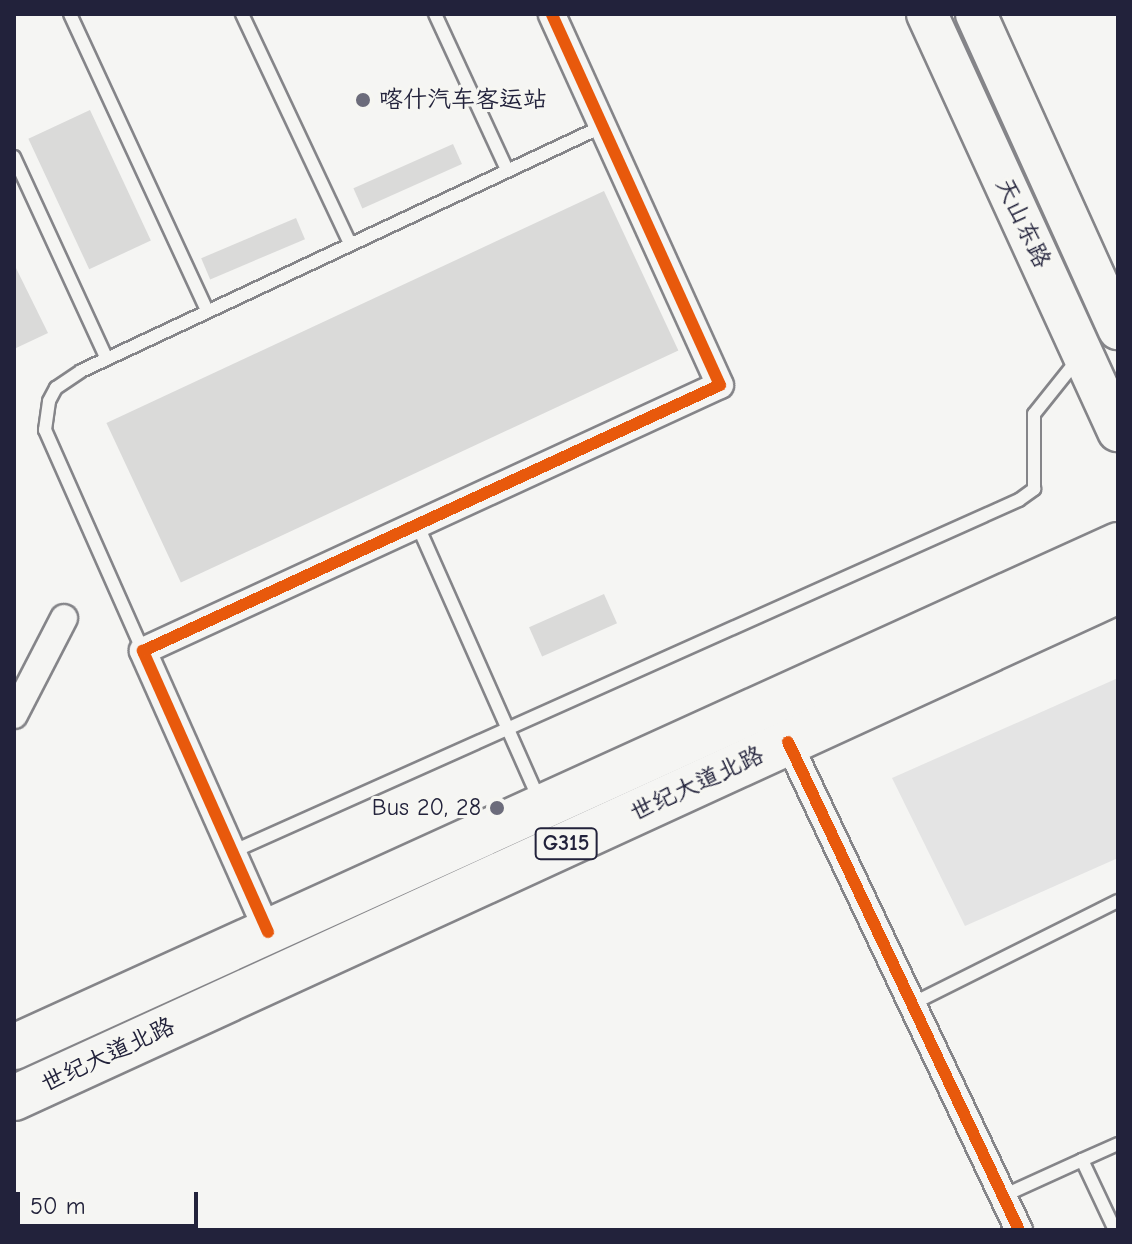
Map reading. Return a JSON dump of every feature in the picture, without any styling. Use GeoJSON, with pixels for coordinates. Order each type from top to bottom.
{"type":"FeatureCollection","features":[{"type":"Feature","properties":{"kind":"highway","name":"世纪大道北路"},"geometry":{"type":"LineString","coordinates":[[14,1047],[1118,545]]}},
{"type":"Feature","properties":{"kind":"highway","name":"世纪大道北路"},"geometry":{"type":"LineString","coordinates":[[14,1098],[1118,591]]}},
{"type":"Feature","properties":{"kind":"main road","name":"天山东路"},"geometry":{"type":"LineString","coordinates":[[927,14],[1118,431]]}},
{"type":"Feature","properties":{"kind":"main road","name":"天山东路"},"geometry":{"type":"LineString","coordinates":[[976,14],[1118,329]]}},
{"type":"Feature","properties":{"kind":"street"},"geometry":{"type":"LineString","coordinates":[[268,932],[143,651],[720,385],[552,14]]}},
{"type":"Feature","properties":{"kind":"street"},"geometry":{"type":"LineString","coordinates":[[14,715],[64,618]]}},
{"type":"Feature","properties":{"kind":"street"},"geometry":{"type":"LineString","coordinates":[[788,742],[1019,1230]]}},
{"type":"Feature","properties":{"kind":"lane"},"geometry":{"type":"LineString","coordinates":[[70,14],[207,311]]}},
{"type":"Feature","properties":{"kind":"lane"},"geometry":{"type":"LineString","coordinates":[[242,14],[350,244]]}},
{"type":"Feature","properties":{"kind":"lane"},"geometry":{"type":"LineString","coordinates":[[435,14],[507,170]]}},
{"type":"Feature","properties":{"kind":"lane"},"geometry":{"type":"LineString","coordinates":[[143,651],[45,430],[49,401],[56,388],[107,359],[207,311],[603,126]]}},
{"type":"Feature","properties":{"kind":"lane"},"geometry":{"type":"LineString","coordinates":[[14,157],[107,359]]}},
{"type":"Feature","properties":{"kind":"lane"},"geometry":{"type":"LineString","coordinates":[[232,852],[1019,500],[1034,489],[1034,414],[1083,353]]}},
{"type":"Feature","properties":{"kind":"lane"},"geometry":{"type":"LineString","coordinates":[[417,524],[542,807]]}},
{"type":"Feature","properties":{"kind":"lane"},"geometry":{"type":"LineString","coordinates":[[912,1004],[1118,901]]}},
{"type":"Feature","properties":{"kind":"lane"},"geometry":{"type":"LineString","coordinates":[[1003,1196],[1118,1144]]}},
{"type":"Feature","properties":{"kind":"lane"},"geometry":{"type":"LineString","coordinates":[[1082,1160],[1115,1230]]}},
{"type":"Feature","properties":{"kind":"shaded area"},"geometry":{"type":"Polygon","coordinates":[[[1118,678],[1118,858],[965,926],[892,778],[1118,678]]]}},
{"type":"Feature","properties":{"kind":"building"},"geometry":{"type":"Polygon","coordinates":[[[90,110],[151,241],[89,269],[28,139],[90,110]]]}},
{"type":"Feature","properties":{"kind":"building"},"geometry":{"type":"Polygon","coordinates":[[[453,144],[462,164],[362,208],[353,188],[453,144]]]}},
{"type":"Feature","properties":{"kind":"building"},"geometry":{"type":"Polygon","coordinates":[[[604,191],[678,351],[181,583],[106,423],[604,191]]]}},
{"type":"Feature","properties":{"kind":"building"},"geometry":{"type":"Polygon","coordinates":[[[296,218],[305,239],[210,279],[201,258],[296,218]]]}},
{"type":"Feature","properties":{"kind":"building"},"geometry":{"type":"Polygon","coordinates":[[[14,264],[48,333],[14,349],[14,264]]]}},
{"type":"Feature","properties":{"kind":"building"},"geometry":{"type":"Polygon","coordinates":[[[604,594],[617,623],[542,657],[529,627],[604,594]]]}},
{"type":"Feature","properties":{"kind":"cycle path"},"geometry":{"type":"LineString","coordinates":[[268,932],[143,651],[720,385],[552,14]]}},
{"type":"Feature","properties":{"kind":"cycle path"},"geometry":{"type":"LineString","coordinates":[[788,742],[1019,1230]]}},
{"type":"Feature","properties":{"kind":"place","name":"喀什汽车客运站"},"geometry":{"type":"Point","coordinates":[363,100]}},
{"type":"Feature","properties":{"kind":"place","name":"Bus 20, 28"},"geometry":{"type":"Point","coordinates":[497,808]}}]}
